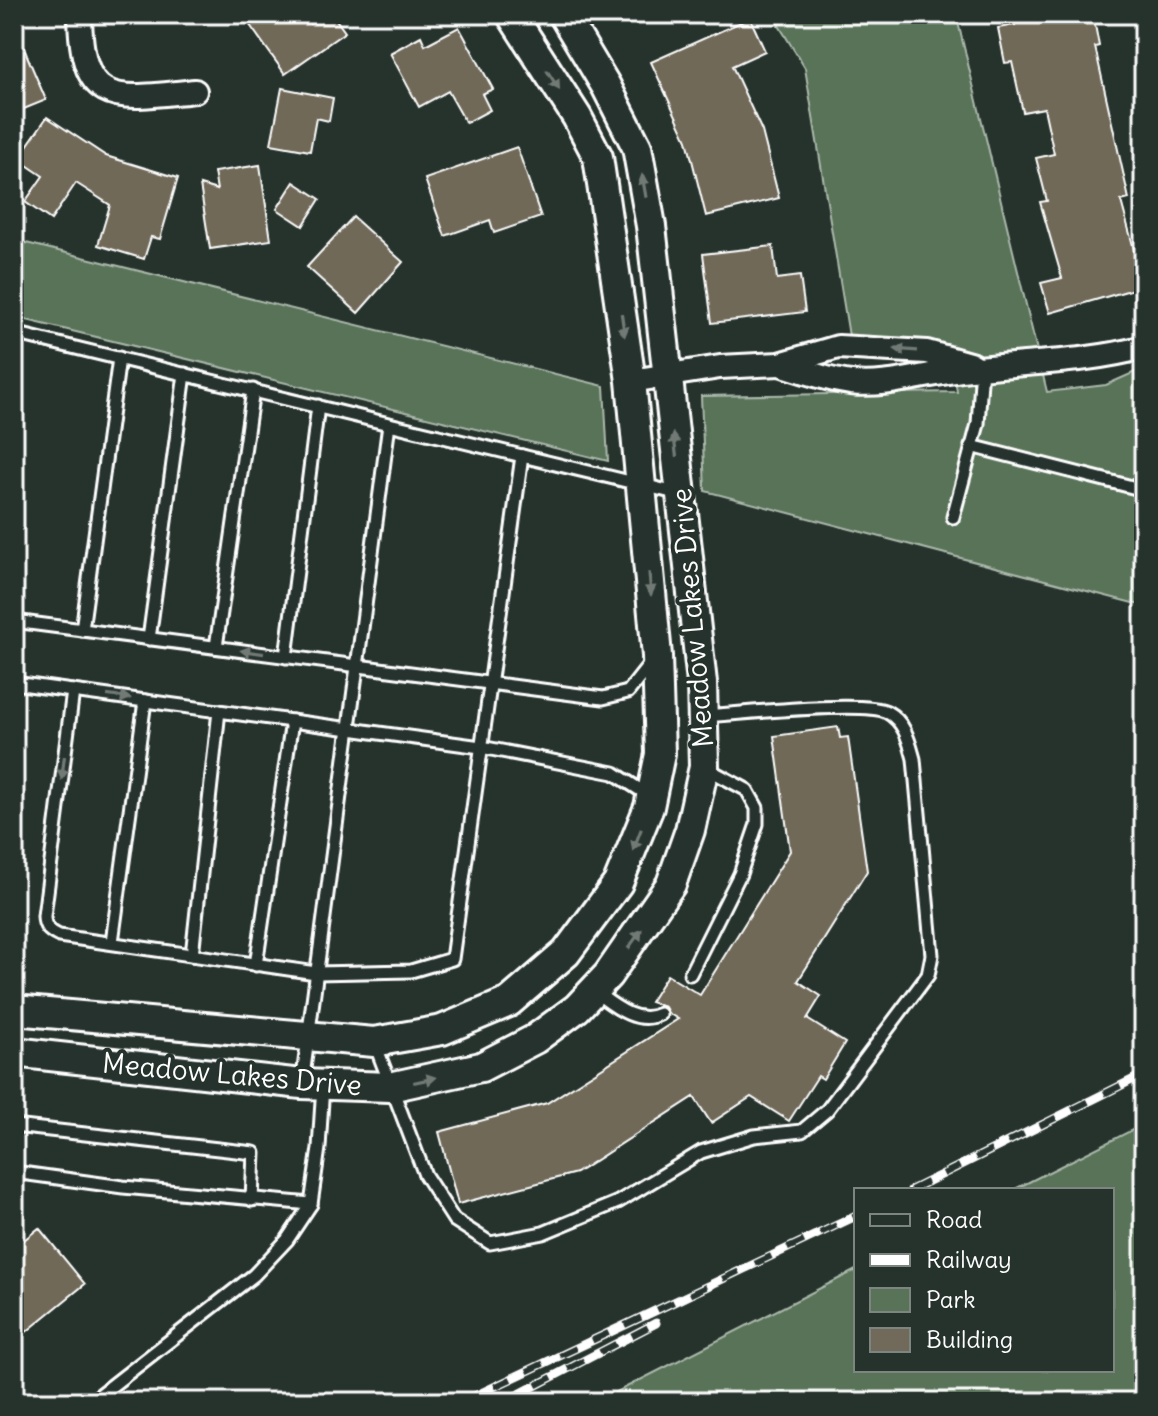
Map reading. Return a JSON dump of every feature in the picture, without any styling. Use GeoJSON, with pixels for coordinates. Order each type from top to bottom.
{"type":"FeatureCollection","features":[{"type":"Feature","properties":{"kind":"street"},"geometry":{"type":"LineString","coordinates":[[80,14],[80,49],[91,77],[104,90],[129,98],[195,91]]}},
{"type":"Feature","properties":{"kind":"street","name":"Meadow Lakes Drive"},"geometry":{"type":"LineString","coordinates":[[14,1010],[374,1042],[442,1030],[509,1002],[566,953],[618,883],[634,849],[651,797],[660,754],[657,656],[631,381],[598,157],[577,117],[511,14]]}},
{"type":"Feature","properties":{"kind":"street","name":"Meadow Lakes Drive"},"geometry":{"type":"LineString","coordinates":[[14,1052],[312,1085],[390,1087],[481,1067],[535,1039],[577,1008],[616,964],[671,884],[690,830],[704,767],[702,683],[651,226],[637,147],[606,86],[563,14]]}},
{"type":"Feature","properties":{"kind":"street"},"geometry":{"type":"LineString","coordinates":[[631,381],[720,367],[780,364],[838,347],[927,352],[982,367]]}},
{"type":"Feature","properties":{"kind":"street"},"geometry":{"type":"LineString","coordinates":[[780,364],[853,384],[982,367],[1092,357],[1144,347]]}},
{"type":"Feature","properties":{"kind":"lane"},"geometry":{"type":"LineString","coordinates":[[14,333],[681,495]]}},
{"type":"Feature","properties":{"kind":"lane"},"geometry":{"type":"LineString","coordinates":[[82,630],[119,358]]}},
{"type":"Feature","properties":{"kind":"lane"},"geometry":{"type":"LineString","coordinates":[[953,517],[978,424],[982,367]]}},
{"type":"Feature","properties":{"kind":"lane"},"geometry":{"type":"LineString","coordinates":[[149,639],[185,374]]}},
{"type":"Feature","properties":{"kind":"lane"},"geometry":{"type":"LineString","coordinates":[[216,647],[253,390]]}},
{"type":"Feature","properties":{"kind":"lane"},"geometry":{"type":"LineString","coordinates":[[286,657],[318,406]]}},
{"type":"Feature","properties":{"kind":"lane"},"geometry":{"type":"LineString","coordinates":[[91,1402],[254,1275],[287,1240],[311,1204],[319,1148],[308,1036],[389,424]]}},
{"type":"Feature","properties":{"kind":"lane"},"geometry":{"type":"LineString","coordinates":[[971,446],[1144,490]]}},
{"type":"Feature","properties":{"kind":"lane"},"geometry":{"type":"LineString","coordinates":[[73,691],[44,923],[50,931],[59,936],[316,973],[411,971],[452,959],[522,456]]}},
{"type":"Feature","properties":{"kind":"lane"},"geometry":{"type":"LineString","coordinates":[[14,621],[603,698],[628,692],[657,656]]}},
{"type":"Feature","properties":{"kind":"lane"},"geometry":{"type":"LineString","coordinates":[[14,683],[481,747],[614,773],[651,797]]}},
{"type":"Feature","properties":{"kind":"lane"},"geometry":{"type":"LineString","coordinates":[[112,942],[145,701]]}},
{"type":"Feature","properties":{"kind":"lane"},"geometry":{"type":"LineString","coordinates":[[374,1042],[425,1175],[454,1220],[490,1243],[543,1233],[618,1202],[701,1152],[754,1136],[802,1131],[827,1110],[928,975],[932,955],[914,759],[905,728],[887,711],[855,707],[703,716]]}},
{"type":"Feature","properties":{"kind":"lane"},"geometry":{"type":"LineString","coordinates":[[192,955],[219,711]]}},
{"type":"Feature","properties":{"kind":"lane"},"geometry":{"type":"LineString","coordinates":[[256,965],[292,721]]}},
{"type":"Feature","properties":{"kind":"lane"},"geometry":{"type":"LineString","coordinates":[[690,974],[740,874],[757,824],[757,808],[747,790],[704,767]]}},
{"type":"Feature","properties":{"kind":"lane"},"geometry":{"type":"LineString","coordinates":[[593,990],[626,1013],[652,1018],[660,1014]]}},
{"type":"Feature","properties":{"kind":"lane"},"geometry":{"type":"LineString","coordinates":[[14,1126],[254,1153],[252,1200]]}},
{"type":"Feature","properties":{"kind":"lane"},"geometry":{"type":"LineString","coordinates":[[14,1172],[123,1187],[311,1204]]}},
{"type":"Feature","properties":{"kind":"green space"},"geometry":{"type":"Polygon","coordinates":[[[772,14],[956,14],[1047,392],[1106,385],[1144,368],[1144,606],[705,491],[701,396],[957,392],[950,345],[849,336],[805,68],[772,14]]]}},
{"type":"Feature","properties":{"kind":"green space"},"geometry":{"type":"Polygon","coordinates":[[[14,240],[604,386],[608,461],[14,317],[14,240]]]}},
{"type":"Feature","properties":{"kind":"green space"},"geometry":{"type":"Polygon","coordinates":[[[1144,1124],[1144,1402],[597,1402],[854,1271],[854,1372],[1114,1372],[1114,1188],[1017,1188],[1144,1124]]]}},
{"type":"Feature","properties":{"kind":"building"},"geometry":{"type":"Polygon","coordinates":[[[242,14],[302,14],[310,24],[324,14],[332,14],[345,32],[285,74],[242,14]]]}},
{"type":"Feature","properties":{"kind":"building"},"geometry":{"type":"Polygon","coordinates":[[[1013,14],[1058,14],[1059,20],[1093,14],[1099,46],[1095,47],[1129,199],[1121,201],[1144,286],[1050,313],[1041,283],[1062,278],[1040,202],[1047,201],[1036,158],[1054,154],[1044,108],[1023,112],[1012,62],[1005,63],[998,28],[1015,25],[1013,14]]]}},
{"type":"Feature","properties":{"kind":"building"},"geometry":{"type":"Polygon","coordinates":[[[750,18],[765,51],[732,66],[762,131],[779,198],[706,216],[687,140],[651,62],[750,18]]]}},
{"type":"Feature","properties":{"kind":"building"},"geometry":{"type":"Polygon","coordinates":[[[14,25],[46,100],[14,113],[14,25]]]}},
{"type":"Feature","properties":{"kind":"building"},"geometry":{"type":"Polygon","coordinates":[[[459,27],[493,89],[482,94],[490,110],[466,123],[448,91],[419,107],[390,53],[421,36],[425,45],[459,27]]]}},
{"type":"Feature","properties":{"kind":"building"},"geometry":{"type":"Polygon","coordinates":[[[282,88],[333,98],[329,121],[316,118],[310,151],[271,144],[282,88]]]}},
{"type":"Feature","properties":{"kind":"building"},"geometry":{"type":"Polygon","coordinates":[[[47,117],[106,156],[178,178],[160,239],[151,237],[144,259],[98,245],[110,205],[76,183],[51,220],[25,202],[43,176],[18,159],[47,117]]]}},
{"type":"Feature","properties":{"kind":"building"},"geometry":{"type":"Polygon","coordinates":[[[517,147],[541,217],[494,233],[490,220],[445,236],[425,179],[517,147]]]}},
{"type":"Feature","properties":{"kind":"building"},"geometry":{"type":"Polygon","coordinates":[[[260,165],[271,240],[210,249],[200,185],[217,190],[214,172],[260,165]]]}},
{"type":"Feature","properties":{"kind":"building"},"geometry":{"type":"Polygon","coordinates":[[[294,182],[320,199],[303,226],[277,209],[294,182]]]}},
{"type":"Feature","properties":{"kind":"building"},"geometry":{"type":"Polygon","coordinates":[[[353,217],[403,262],[358,313],[307,267],[353,217]]]}},
{"type":"Feature","properties":{"kind":"building"},"geometry":{"type":"Polygon","coordinates":[[[773,246],[777,279],[800,276],[805,312],[712,323],[703,254],[773,246]]]}},
{"type":"Feature","properties":{"kind":"building"},"geometry":{"type":"Polygon","coordinates":[[[838,727],[840,738],[848,737],[867,871],[798,981],[821,996],[807,1019],[845,1043],[823,1079],[818,1076],[789,1121],[751,1097],[711,1123],[694,1097],[576,1173],[458,1204],[439,1132],[547,1103],[678,1019],[665,1007],[650,1002],[667,975],[700,995],[790,851],[774,736],[838,727]]]}},
{"type":"Feature","properties":{"kind":"building"},"geometry":{"type":"Polygon","coordinates":[[[39,1228],[85,1284],[14,1342],[14,1248],[39,1228]]]}},
{"type":"Feature","properties":{"kind":"railway"},"geometry":{"type":"LineString","coordinates":[[915,1188],[1144,1074]]}},
{"type":"Feature","properties":{"kind":"railway"},"geometry":{"type":"LineString","coordinates":[[462,1402],[854,1217]]}},
{"type":"Feature","properties":{"kind":"railway"},"geometry":{"type":"LineString","coordinates":[[504,1402],[656,1323]]}}]}
